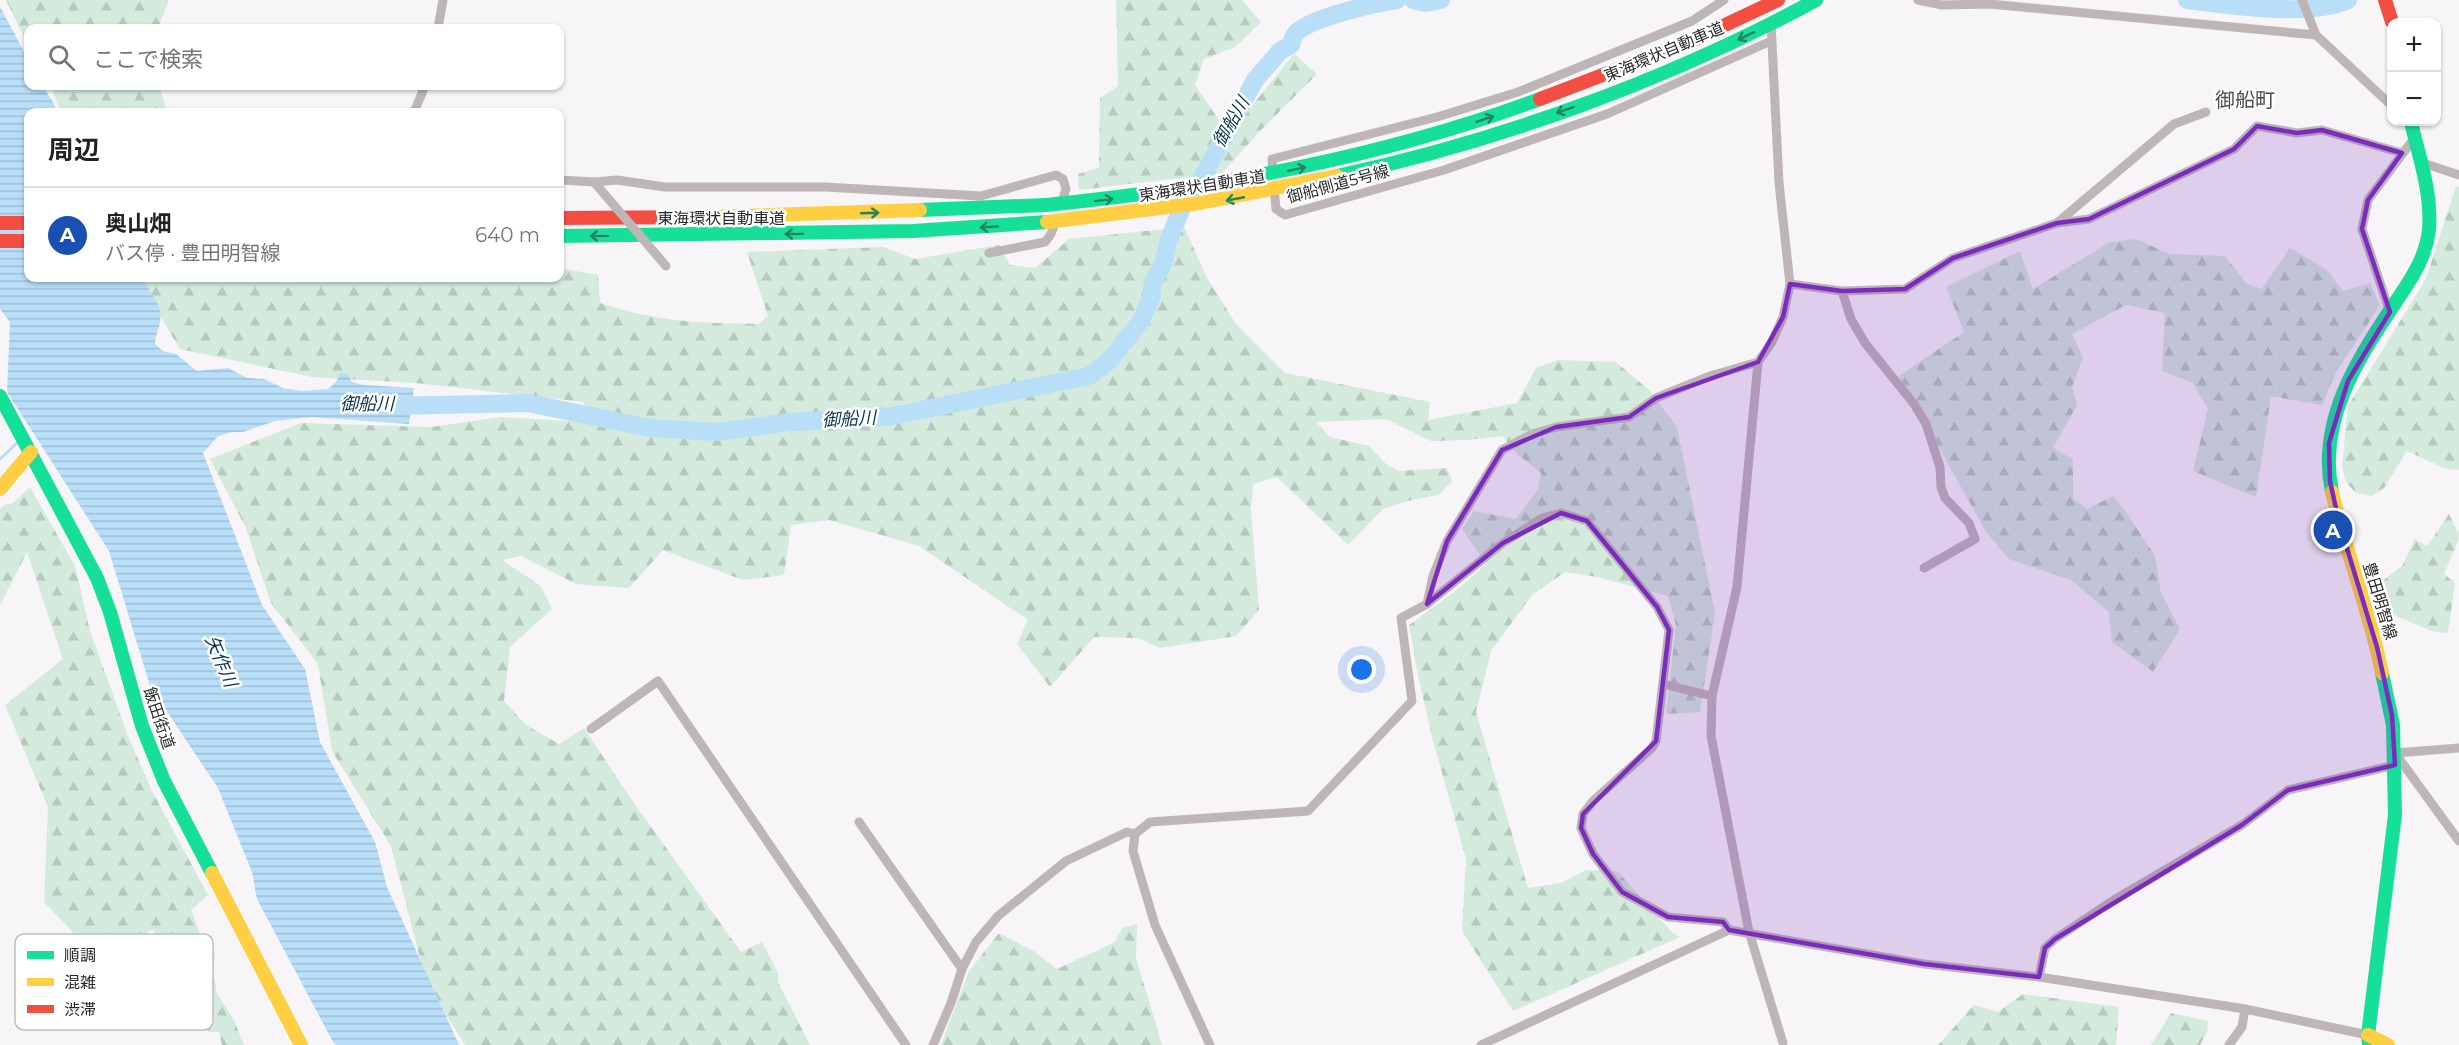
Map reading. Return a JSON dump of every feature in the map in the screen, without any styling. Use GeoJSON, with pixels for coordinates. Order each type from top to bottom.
{"type":"FeatureCollection","features":[{"type":"Feature","properties":{"kind":"main road","name":"東海環状自動車道"},"geometry":{"type":"LineString","coordinates":[[564,218],[852,214],[1046,205],[1223,184],[1409,142],[1496,116],[1705,35],[1778,0]]}},
{"type":"Feature","properties":{"kind":"main road","name":"東海環状自動車道"},"geometry":{"type":"LineString","coordinates":[[564,236],[913,231],[1047,222],[1224,201],[1317,183],[1445,150],[1570,109],[1719,48],[1816,0]]}},
{"type":"Feature","properties":{"kind":"main road"},"geometry":{"type":"LineString","coordinates":[[2386,2],[2391,18]]}},
{"type":"Feature","properties":{"kind":"main road","name":"豊田明智線"},"geometry":{"type":"LineString","coordinates":[[2368,1040],[2395,815],[2395,759],[2392,715],[2377,647],[2354,575],[2330,481],[2329,443],[2337,407],[2348,381],[2364,350],[2416,271],[2426,245],[2429,203],[2412,126]]}},
{"type":"Feature","properties":{"kind":"main road"},"geometry":{"type":"LineString","coordinates":[[0,223],[24,223]]}},
{"type":"Feature","properties":{"kind":"main road"},"geometry":{"type":"LineString","coordinates":[[0,241],[24,241]]}},
{"type":"Feature","properties":{"kind":"main road","name":"飯田街道"},"geometry":{"type":"LineString","coordinates":[[0,396],[97,578],[110,612],[142,726],[164,780],[301,1045]]}},
{"type":"Feature","properties":{"kind":"main road"},"geometry":{"type":"LineString","coordinates":[[0,489],[29,450]]}},
{"type":"Feature","properties":{"kind":"main road"},"geometry":{"type":"LineString","coordinates":[[2368,1040],[2388,1045]]}},
{"type":"Feature","properties":{"kind":"street"},"geometry":{"type":"LineString","coordinates":[[439,24],[443,0]]}},
{"type":"Feature","properties":{"kind":"street","name":"御船側道5号線"},"geometry":{"type":"LineString","coordinates":[[1724,0],[1692,21],[1518,92],[1437,117],[1272,159],[1276,209],[1285,215],[1444,170],[1607,114],[1771,41]]}},
{"type":"Feature","properties":{"kind":"street"},"geometry":{"type":"LineString","coordinates":[[1770,0],[1779,183],[1790,284],[1783,317],[1772,342],[1758,362],[1737,587],[1712,696],[1711,736],[1749,932],[1783,1043]]}},
{"type":"Feature","properties":{"kind":"street"},"geometry":{"type":"LineString","coordinates":[[1918,0],[1990,4],[2316,35]]}},
{"type":"Feature","properties":{"kind":"street"},"geometry":{"type":"LineString","coordinates":[[2302,0],[2316,35],[2387,102]]}},
{"type":"Feature","properties":{"kind":"street"},"geometry":{"type":"LineString","coordinates":[[1603,57],[1607,114]]}},
{"type":"Feature","properties":{"kind":"street"},"geometry":{"type":"LineString","coordinates":[[416,108],[423,90]]}},
{"type":"Feature","properties":{"kind":"street"},"geometry":{"type":"LineString","coordinates":[[2057,223],[2174,124],[2206,112]]}},
{"type":"Feature","properties":{"kind":"street"},"geometry":{"type":"LineString","coordinates":[[1437,117],[1444,170]]}},
{"type":"Feature","properties":{"kind":"street"},"geometry":{"type":"LineString","coordinates":[[1790,284],[1842,291],[1905,289],[1953,258],[2057,223],[2089,219],[2234,149],[2257,126],[2297,133],[2322,130],[2402,153]]}},
{"type":"Feature","properties":{"kind":"street"},"geometry":{"type":"LineString","coordinates":[[2390,312],[2362,230],[2367,200],[2402,153],[2412,126]]}},
{"type":"Feature","properties":{"kind":"street"},"geometry":{"type":"LineString","coordinates":[[2422,163],[2459,175]]}},
{"type":"Feature","properties":{"kind":"street"},"geometry":{"type":"LineString","coordinates":[[564,180],[594,182],[617,180],[687,187],[825,187],[981,196],[1056,175],[1063,179],[1066,189],[1051,234],[1045,242],[989,253]]}},
{"type":"Feature","properties":{"kind":"street"},"geometry":{"type":"LineString","coordinates":[[594,182],[666,266]]}},
{"type":"Feature","properties":{"kind":"street"},"geometry":{"type":"LineString","coordinates":[[1842,291],[1851,319],[1864,343],[1914,404],[1926,424],[1940,467],[1941,487],[1945,498],[1970,523],[1975,539],[1924,568]]}},
{"type":"Feature","properties":{"kind":"street"},"geometry":{"type":"LineString","coordinates":[[1427,604],[1433,576],[1447,541],[1502,450],[1533,434],[1556,427],[1629,417],[1656,398],[1710,376],[1758,362]]}},
{"type":"Feature","properties":{"kind":"street"},"geometry":{"type":"LineString","coordinates":[[1210,1045],[1155,925],[1133,851],[1135,834],[1150,822],[1308,811],[1412,701],[1401,618],[1427,604],[1503,543],[1542,518],[1561,513],[1587,521],[1657,607],[1669,630],[1656,741],[1652,748],[1593,801],[1583,814],[1581,828],[1593,854],[1622,892],[1668,917],[1723,922],[1729,930]]}},
{"type":"Feature","properties":{"kind":"street"},"geometry":{"type":"LineString","coordinates":[[591,729],[658,681],[906,1045]]}},
{"type":"Feature","properties":{"kind":"street"},"geometry":{"type":"LineString","coordinates":[[1663,684],[1712,696]]}},
{"type":"Feature","properties":{"kind":"street"},"geometry":{"type":"LineString","coordinates":[[2039,977],[2045,948],[2055,939],[2114,900],[2242,825],[2288,790],[2395,759],[2459,748]]}},
{"type":"Feature","properties":{"kind":"street"},"geometry":{"type":"LineString","coordinates":[[2395,759],[2459,841]]}},
{"type":"Feature","properties":{"kind":"street"},"geometry":{"type":"LineString","coordinates":[[859,822],[962,969]]}},
{"type":"Feature","properties":{"kind":"street"},"geometry":{"type":"LineString","coordinates":[[933,1045],[951,1003],[962,969],[976,942],[998,916],[1066,861],[1127,832],[1135,834]]}},
{"type":"Feature","properties":{"kind":"street"},"geometry":{"type":"LineString","coordinates":[[1481,1045],[1729,930],[1924,964],[2039,977],[2245,1009],[2368,1040]]}},
{"type":"Feature","properties":{"kind":"street"},"geometry":{"type":"LineString","coordinates":[[2229,1045],[2242,1027],[2245,1009]]}},
{"type":"Feature","properties":{"kind":"highlighted area"},"geometry":{"type":"Polygon","coordinates":[[[2257,126],[2297,133],[2322,130],[2402,153],[2368,200],[2362,229],[2390,312],[2348,381],[2329,443],[2330,481],[2339,522],[2377,647],[2392,715],[2395,765],[2288,790],[2242,825],[2055,939],[2045,948],[2039,977],[1924,964],[1729,930],[1723,922],[1668,917],[1622,892],[1593,854],[1581,828],[1583,814],[1656,741],[1669,630],[1657,607],[1587,521],[1561,513],[1503,543],[1427,604],[1447,541],[1502,450],[1556,427],[1629,417],[1656,398],[1758,362],[1783,317],[1790,284],[1842,291],[1905,289],[1953,258],[2057,223],[2089,219],[2234,149],[2257,126]]]}},
{"type":"Feature","properties":{"kind":"green space"},"geometry":{"type":"Polygon","coordinates":[[[6,0],[169,0],[160,24],[24,24],[24,37],[6,0]]]}},
{"type":"Feature","properties":{"kind":"green space"},"geometry":{"type":"Polygon","coordinates":[[[1116,0],[1242,0],[1261,22],[1235,47],[1204,59],[1195,85],[1219,120],[1237,124],[1294,54],[1317,74],[1222,173],[1079,190],[1078,174],[1099,168],[1100,98],[1118,86],[1116,0]]]}},
{"type":"Feature","properties":{"kind":"green space"},"geometry":{"type":"Polygon","coordinates":[[[52,90],[161,90],[165,108],[60,108],[52,90]]]}},
{"type":"Feature","properties":{"kind":"green space"},"geometry":{"type":"Polygon","coordinates":[[[2456,186],[2459,187],[2459,470],[2446,469],[2407,451],[2384,488],[2371,496],[2356,493],[2346,482],[2342,467],[2348,406],[2426,279],[2456,186]]]}},
{"type":"Feature","properties":{"kind":"green space"},"geometry":{"type":"Polygon","coordinates":[[[1184,227],[1207,278],[1236,324],[1285,373],[1430,402],[1428,420],[1517,403],[1536,368],[1558,360],[1616,362],[1649,390],[1677,427],[1715,613],[1700,712],[1666,714],[1676,625],[1668,596],[1597,577],[1565,572],[1532,595],[1491,651],[1476,712],[1528,888],[1561,883],[1586,870],[1617,871],[1673,933],[1680,937],[1513,1011],[1462,931],[1466,859],[1432,737],[1409,625],[1454,592],[1486,564],[1462,529],[1474,511],[1516,519],[1538,489],[1541,473],[1515,452],[1503,436],[1431,441],[1386,419],[1316,422],[1330,437],[1369,446],[1386,464],[1398,471],[1447,468],[1452,481],[1439,495],[1407,501],[1383,509],[1348,545],[1277,477],[1253,484],[1251,510],[1259,610],[1236,636],[1161,648],[1137,638],[1094,637],[1050,687],[1017,644],[1028,620],[919,546],[829,520],[791,525],[784,575],[743,580],[663,550],[629,588],[576,584],[521,556],[502,560],[541,586],[552,609],[510,647],[504,701],[526,725],[559,744],[584,728],[631,799],[741,952],[762,942],[778,973],[778,982],[810,1045],[465,1045],[427,985],[391,846],[332,751],[318,664],[271,603],[246,528],[210,459],[301,423],[431,427],[501,417],[587,422],[584,402],[416,383],[312,377],[180,349],[139,282],[564,282],[564,269],[598,275],[600,303],[621,309],[660,318],[759,324],[768,316],[747,252],[883,247],[915,259],[999,245],[1010,265],[1035,268],[1069,239],[1184,227]]]}},
{"type":"Feature","properties":{"kind":"green space"},"geometry":{"type":"Polygon","coordinates":[[[2136,239],[2169,254],[2225,256],[2247,284],[2262,289],[2290,248],[2327,270],[2343,291],[2370,283],[2380,305],[2335,374],[2322,405],[2271,396],[2256,497],[2193,471],[2208,409],[2193,383],[2162,371],[2165,313],[2126,305],[2072,334],[2083,358],[2072,387],[2077,405],[2053,448],[2073,459],[2073,498],[2087,509],[2113,496],[2155,556],[2161,593],[2180,629],[2153,672],[2112,642],[2109,612],[2071,580],[2009,559],[1986,532],[1899,376],[1964,332],[1946,287],[2020,251],[2033,289],[2110,242],[2136,239]]]}},
{"type":"Feature","properties":{"kind":"green space"},"geometry":{"type":"Polygon","coordinates":[[[30,487],[75,566],[90,631],[128,736],[153,793],[208,895],[191,910],[200,934],[155,934],[153,929],[144,934],[75,934],[44,902],[48,807],[5,705],[63,659],[27,552],[0,605],[0,509],[4,505],[13,503],[30,487]]]}},
{"type":"Feature","properties":{"kind":"green space"},"geometry":{"type":"Polygon","coordinates":[[[2449,514],[2459,534],[2459,539],[2444,574],[2455,583],[2448,633],[2434,632],[2387,612],[2382,581],[2402,566],[2415,539],[2427,546],[2449,514]]]}},
{"type":"Feature","properties":{"kind":"green space"},"geometry":{"type":"Polygon","coordinates":[[[1137,924],[1136,958],[1162,1045],[941,1045],[969,971],[999,933],[1035,952],[1057,969],[1115,942],[1122,928],[1137,924]]]}},
{"type":"Feature","properties":{"kind":"green space"},"geometry":{"type":"Polygon","coordinates":[[[213,972],[217,994],[234,1020],[244,1045],[222,1045],[219,1032],[207,1030],[213,1030],[213,972]]]}},
{"type":"Feature","properties":{"kind":"green space"},"geometry":{"type":"Polygon","coordinates":[[[2023,994],[2119,1007],[2116,1045],[1938,1045],[1974,1005],[1998,1012],[2023,994]]]}},
{"type":"Feature","properties":{"kind":"green space"},"geometry":{"type":"Polygon","coordinates":[[[2171,1013],[2208,1021],[2207,1032],[2200,1045],[2151,1045],[2171,1013]]]}},
{"type":"Feature","properties":{"kind":"water","name":"矢作川"},"geometry":{"type":"Polygon","coordinates":[[[0,7],[24,52],[24,90],[45,90],[55,108],[24,108],[24,282],[145,282],[155,298],[160,315],[155,344],[163,351],[176,354],[197,371],[228,368],[247,378],[264,379],[283,388],[302,391],[328,389],[336,382],[340,373],[348,374],[352,382],[364,385],[414,388],[409,424],[311,417],[275,421],[243,432],[218,436],[203,453],[262,605],[305,669],[320,742],[375,842],[387,887],[459,1045],[336,1045],[333,1042],[257,899],[252,872],[218,788],[150,686],[109,551],[7,392],[10,322],[0,309],[0,7]]]}},
{"type":"Feature","properties":{"kind":"waterway","name":"御船川"},"geometry":{"type":"LineString","coordinates":[[387,406],[528,403],[649,428],[717,432],[790,422],[887,417],[1089,376],[1109,361],[1141,321],[1152,296],[1152,285],[1163,264],[1169,239],[1183,205],[1188,195],[1199,183],[1255,80],[1280,51],[1291,45],[1293,37],[1300,30],[1341,13],[1397,0]]}},
{"type":"Feature","properties":{"kind":"waterway","name":"御船川"},"geometry":{"type":"LineString","coordinates":[[1413,0],[1425,3],[1441,0]]}},
{"type":"Feature","properties":{"kind":"waterway","name":"御船川"},"geometry":{"type":"LineString","coordinates":[[2187,0],[2269,9],[2312,8],[2348,0]]}},
{"type":"Feature","properties":{"kind":"waterway"},"geometry":{"type":"LineString","coordinates":[[0,459],[18,442]]}},
{"type":"Feature","properties":{"kind":"traffic: fast"},"geometry":{"type":"LineString","coordinates":[[1337,176],[1460,145],[1582,105],[1702,56],[1816,0]]}},
{"type":"Feature","properties":{"kind":"traffic: fast"},"geometry":{"type":"LineString","coordinates":[[1046,205],[1172,190],[1296,168],[1419,138],[1540,99]]}},
{"type":"Feature","properties":{"kind":"traffic: fast"},"geometry":{"type":"LineString","coordinates":[[2332,492],[2329,466],[2330,441],[2335,416],[2344,392],[2354,369],[2417,269],[2425,250],[2429,230],[2429,202],[2412,126]]}},
{"type":"Feature","properties":{"kind":"traffic: fast"},"geometry":{"type":"LineString","coordinates":[[920,210],[1046,205]]}},
{"type":"Feature","properties":{"kind":"traffic: fast"},"geometry":{"type":"LineString","coordinates":[[564,236],[913,231],[1047,222]]}},
{"type":"Feature","properties":{"kind":"traffic: fast"},"geometry":{"type":"LineString","coordinates":[[0,396],[97,578],[110,612],[142,726],[164,781],[212,873]]}},
{"type":"Feature","properties":{"kind":"traffic: fast"},"geometry":{"type":"LineString","coordinates":[[2369,1045],[2368,1035],[2395,815],[2393,725],[2382,673]]}},
{"type":"Feature","properties":{"kind":"traffic: slow"},"geometry":{"type":"LineString","coordinates":[[1047,222],[1200,203],[1337,176]]}},
{"type":"Feature","properties":{"kind":"traffic: slow"},"geometry":{"type":"LineString","coordinates":[[710,217],[920,210]]}},
{"type":"Feature","properties":{"kind":"traffic: slow"},"geometry":{"type":"LineString","coordinates":[[0,489],[31,452]]}},
{"type":"Feature","properties":{"kind":"traffic: slow"},"geometry":{"type":"LineString","coordinates":[[2332,492],[2382,673]]}},
{"type":"Feature","properties":{"kind":"traffic: slow"},"geometry":{"type":"LineString","coordinates":[[212,873],[301,1045]]}},
{"type":"Feature","properties":{"kind":"traffic: slow"},"geometry":{"type":"LineString","coordinates":[[2368,1035],[2388,1045]]}},
{"type":"Feature","properties":{"kind":"traffic: jam"},"geometry":{"type":"LineString","coordinates":[[1540,99],[1689,42],[1778,0]]}},
{"type":"Feature","properties":{"kind":"traffic: jam"},"geometry":{"type":"LineString","coordinates":[[2385,0],[2391,18]]}},
{"type":"Feature","properties":{"kind":"traffic: jam"},"geometry":{"type":"LineString","coordinates":[[564,218],[710,217]]}},
{"type":"Feature","properties":{"kind":"traffic: jam"},"geometry":{"type":"LineString","coordinates":[[0,223],[24,223]]}},
{"type":"Feature","properties":{"kind":"traffic: jam"},"geometry":{"type":"LineString","coordinates":[[0,241],[24,241]]}},
{"type":"Feature","properties":{"kind":"place","name":"奥山畑"},"geometry":{"type":"Point","coordinates":[2333,530]}},
{"type":"Feature","properties":{"kind":"district","name":"御船町"},"geometry":{"type":"Point","coordinates":[2245,100]}}]}
